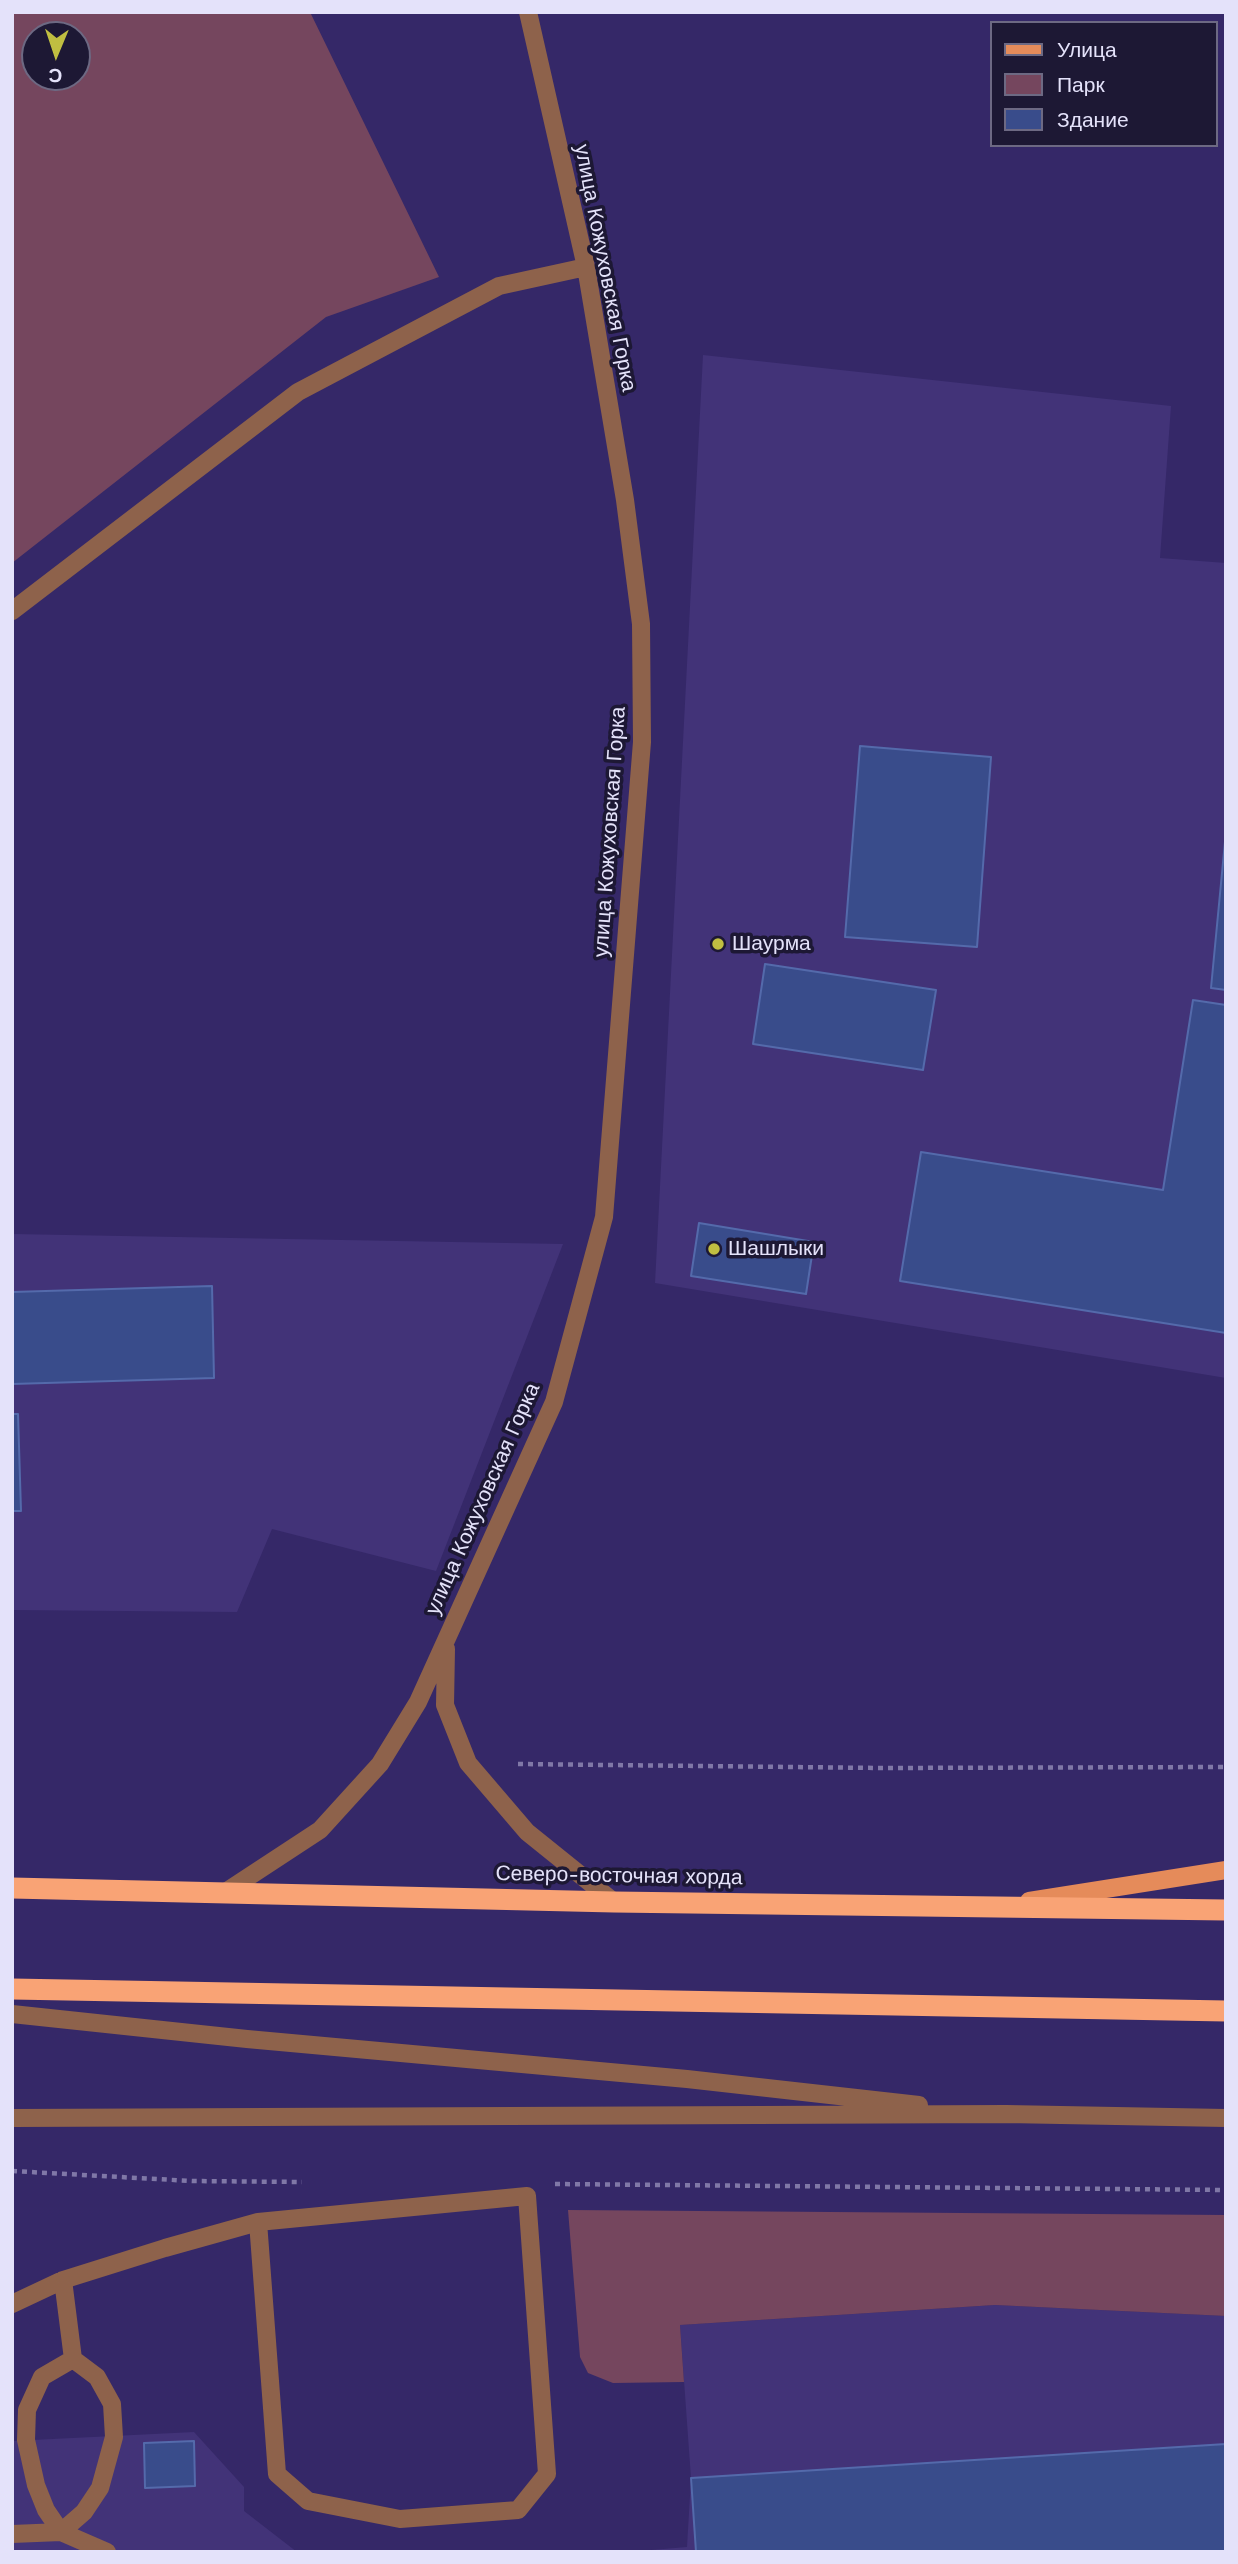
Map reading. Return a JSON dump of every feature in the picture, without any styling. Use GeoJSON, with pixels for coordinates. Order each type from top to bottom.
{"type":"FeatureCollection","features":[{"type":"Feature","properties":{"kind":"highway","name":"Северо-восточная хорда"},"geometry":{"type":"LineString","coordinates":[[12,1888],[614,1902],[1226,1910]]}},
{"type":"Feature","properties":{"kind":"highway"},"geometry":{"type":"LineString","coordinates":[[12,1989],[1226,2011]]}},
{"type":"Feature","properties":{"kind":"main road"},"geometry":{"type":"LineString","coordinates":[[996,1906],[1226,1870]]}},
{"type":"Feature","properties":{"kind":"street","name":"улица Кожуховская Горка"},"geometry":{"type":"LineString","coordinates":[[224,1893],[320,1830],[380,1764],[418,1702],[554,1402],[604,1217],[642,742],[641,624],[625,500],[586,267],[528,12]]}},
{"type":"Feature","properties":{"kind":"street"},"geometry":{"type":"LineString","coordinates":[[12,611],[298,392],[499,286],[586,267]]}},
{"type":"Feature","properties":{"kind":"street"},"geometry":{"type":"LineString","coordinates":[[447,1636],[445,1705],[468,1763],[527,1832],[614,1902]]}},
{"type":"Feature","properties":{"kind":"street"},"geometry":{"type":"LineString","coordinates":[[12,2014],[247,2039],[687,2079],[1006,2114]]}},
{"type":"Feature","properties":{"kind":"street"},"geometry":{"type":"LineString","coordinates":[[12,2118],[1006,2114],[1226,2118]]}},
{"type":"Feature","properties":{"kind":"street"},"geometry":{"type":"LineString","coordinates":[[12,2304],[63,2280],[258,2222],[527,2196],[547,2473],[518,2510],[400,2519],[308,2501],[277,2474],[258,2222]]}},
{"type":"Feature","properties":{"kind":"street"},"geometry":{"type":"LineString","coordinates":[[61,2532],[84,2512],[100,2488],[114,2437],[112,2404],[97,2377],[73,2359],[63,2280]]}},
{"type":"Feature","properties":{"kind":"street"},"geometry":{"type":"LineString","coordinates":[[61,2532],[46,2510],[36,2485],[26,2440],[27,2410],[41,2377],[73,2359]]}},
{"type":"Feature","properties":{"kind":"street"},"geometry":{"type":"LineString","coordinates":[[12,2534],[61,2532],[107,2552]]}},
{"type":"Feature","properties":{"kind":"path"},"geometry":{"type":"LineString","coordinates":[[518,1764],[881,1768],[1226,1767]]}},
{"type":"Feature","properties":{"kind":"path"},"geometry":{"type":"LineString","coordinates":[[12,2171],[192,2181],[304,2182]]}},
{"type":"Feature","properties":{"kind":"path"},"geometry":{"type":"LineString","coordinates":[[541,2184],[1226,2190]]}},
{"type":"Feature","properties":{"kind":"shaded area"},"geometry":{"type":"Polygon","coordinates":[[[703,355],[1171,406],[1160,558],[1226,563],[1226,1378],[655,1283],[703,355]]]}},
{"type":"Feature","properties":{"kind":"shaded area"},"geometry":{"type":"Polygon","coordinates":[[[12,1234],[563,1244],[436,1571],[272,1529],[237,1612],[12,1610],[12,1234]]]}},
{"type":"Feature","properties":{"kind":"shaded area"},"geometry":{"type":"Polygon","coordinates":[[[995,2305],[1226,2316],[1226,2552],[628,2552],[687,2547],[691,2478],[680,2325],[995,2305]]]}},
{"type":"Feature","properties":{"kind":"shaded area"},"geometry":{"type":"Polygon","coordinates":[[[194,2432],[244,2487],[244,2511],[297,2552],[12,2552],[12,2441],[194,2432]]]}},
{"type":"Feature","properties":{"kind":"green space"},"geometry":{"type":"Polygon","coordinates":[[[12,12],[310,12],[439,277],[326,317],[12,563],[12,12]]]}},
{"type":"Feature","properties":{"kind":"green space"},"geometry":{"type":"Polygon","coordinates":[[[568,2210],[1226,2215],[1226,2316],[995,2305],[680,2325],[684,2382],[613,2383],[588,2373],[580,2357],[568,2210]]]}},
{"type":"Feature","properties":{"kind":"building"},"geometry":{"type":"Polygon","coordinates":[[[860,746],[991,757],[977,947],[845,937],[860,746]]]}},
{"type":"Feature","properties":{"kind":"building"},"geometry":{"type":"Polygon","coordinates":[[[1226,831],[1226,990],[1211,988],[1226,831]]]}},
{"type":"Feature","properties":{"kind":"building"},"geometry":{"type":"Polygon","coordinates":[[[765,964],[936,990],[923,1070],[753,1044],[765,964]]]}},
{"type":"Feature","properties":{"kind":"building"},"geometry":{"type":"Polygon","coordinates":[[[1193,1000],[1226,1005],[1226,1333],[900,1281],[921,1152],[1163,1190],[1193,1000]]]}},
{"type":"Feature","properties":{"kind":"building"},"geometry":{"type":"Polygon","coordinates":[[[699,1223],[814,1242],[806,1294],[691,1276],[699,1223]]]}},
{"type":"Feature","properties":{"kind":"building"},"geometry":{"type":"Polygon","coordinates":[[[212,1286],[214,1378],[12,1384],[12,1292],[212,1286]]]}},
{"type":"Feature","properties":{"kind":"building"},"geometry":{"type":"Polygon","coordinates":[[[12,1414],[18,1414],[21,1511],[12,1511],[12,1414]]]}},
{"type":"Feature","properties":{"kind":"building"},"geometry":{"type":"Polygon","coordinates":[[[194,2441],[195,2486],[145,2488],[144,2443],[194,2441]]]}},
{"type":"Feature","properties":{"kind":"building"},"geometry":{"type":"Polygon","coordinates":[[[1226,2444],[1226,2552],[696,2552],[691,2478],[1226,2444]]]}},
{"type":"Feature","properties":{"kind":"place","name":"Шаурма"},"geometry":{"type":"Point","coordinates":[718,944]}},
{"type":"Feature","properties":{"kind":"place","name":"Шашлыки"},"geometry":{"type":"Point","coordinates":[714,1249]}}]}
